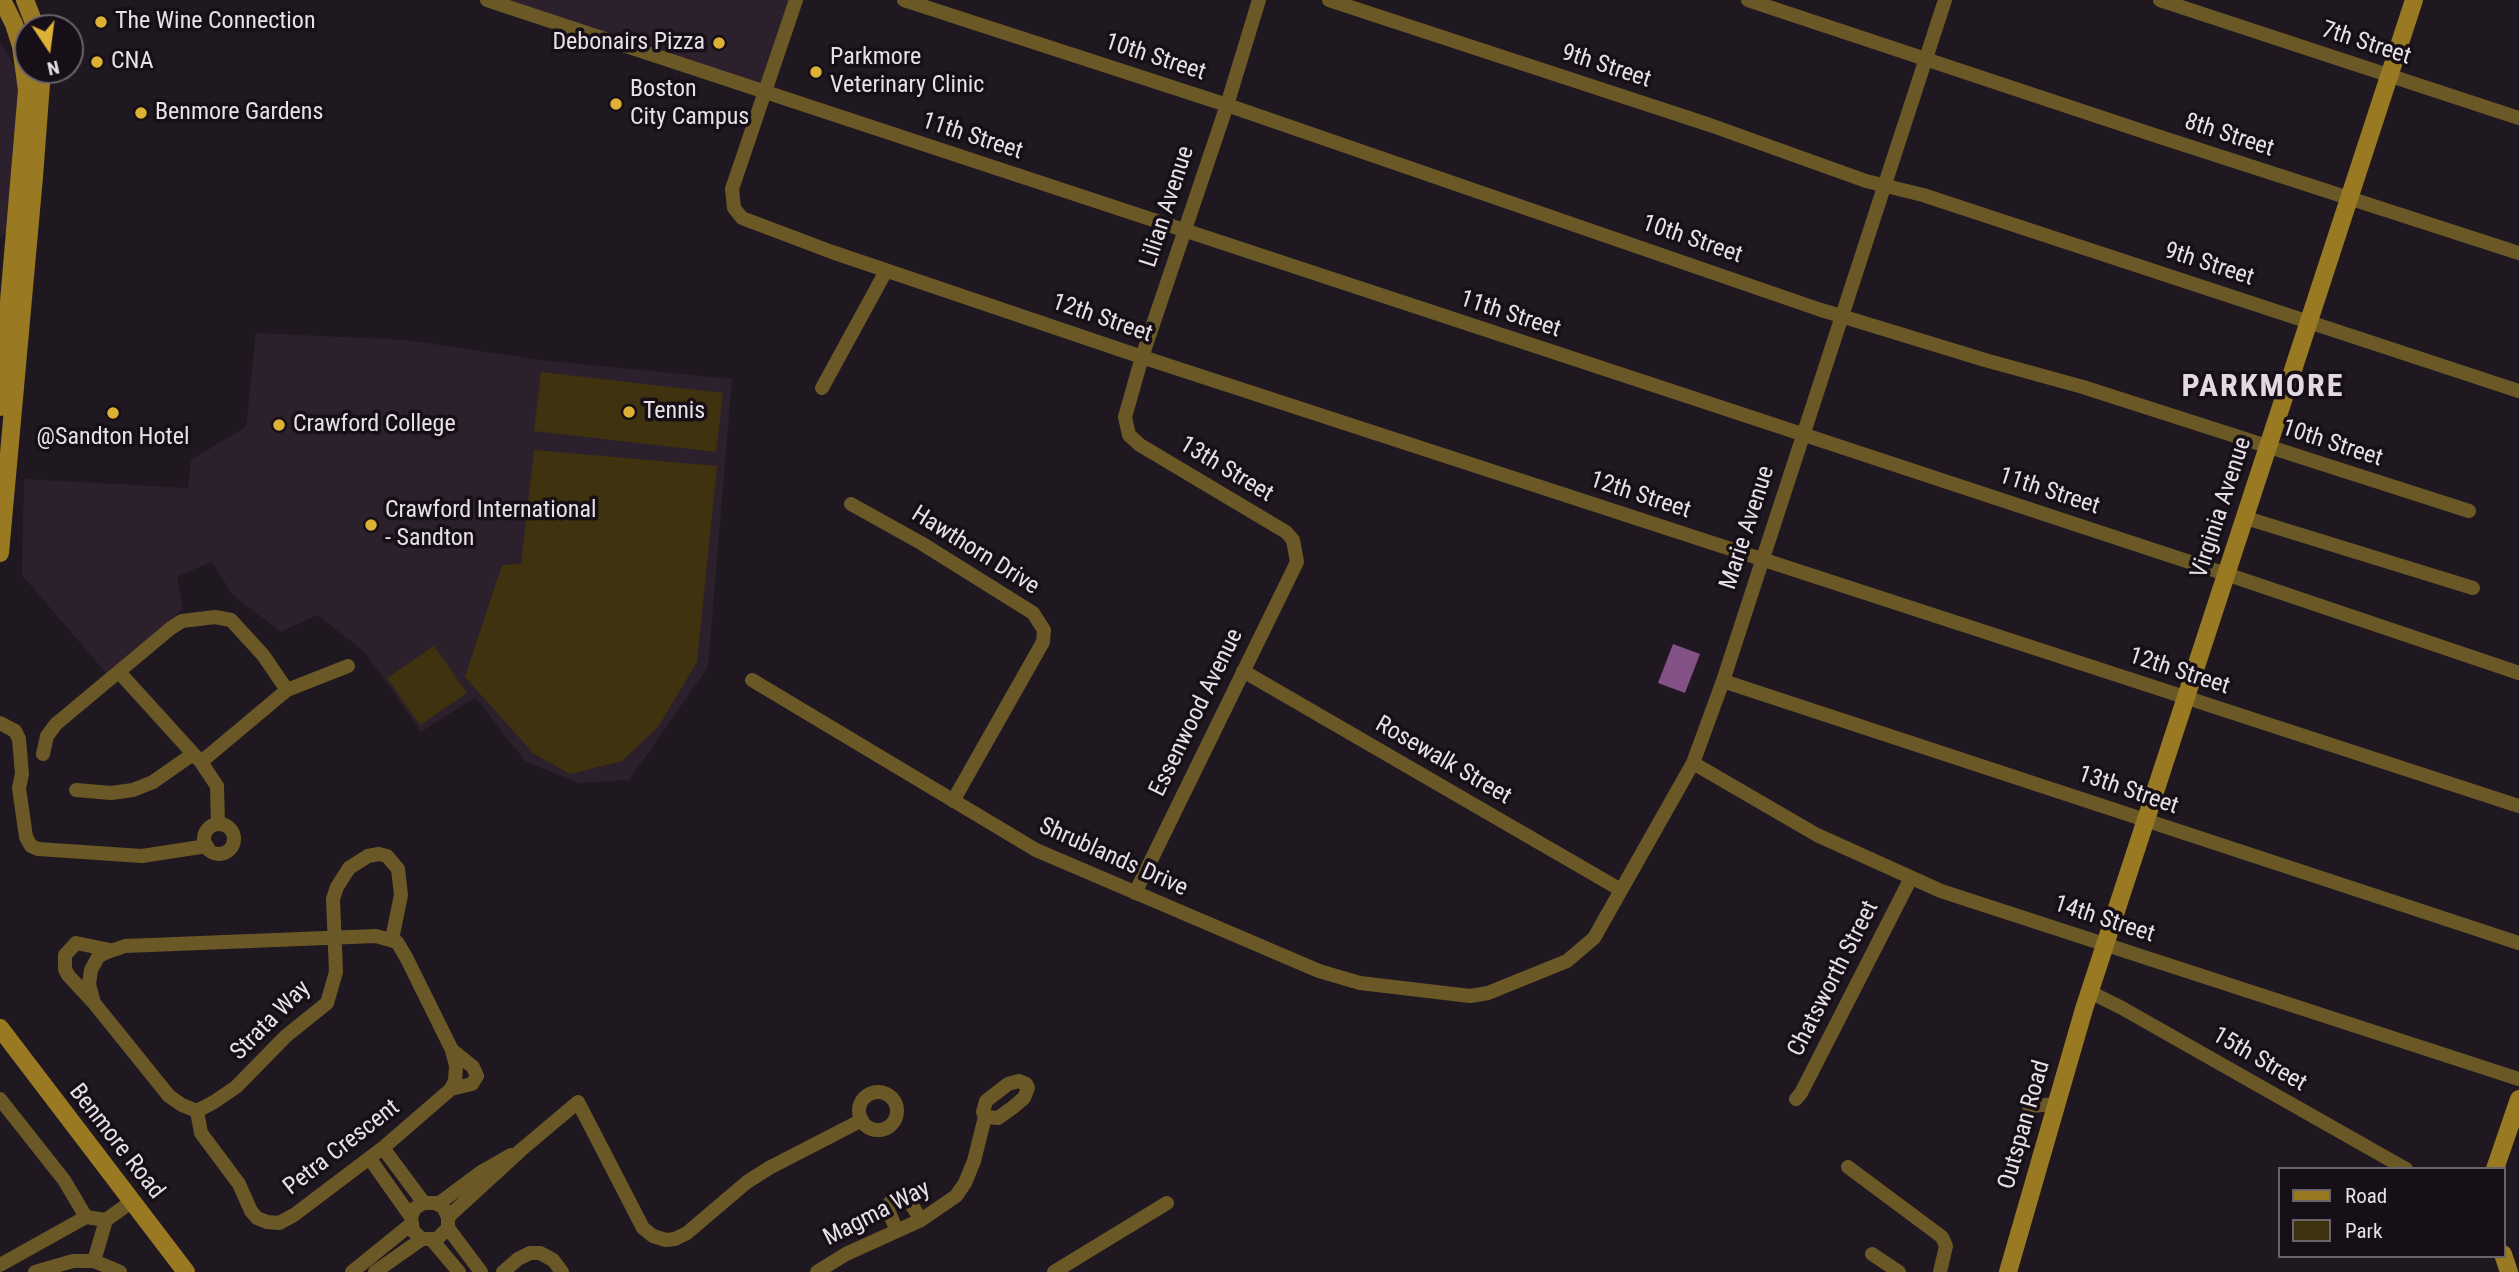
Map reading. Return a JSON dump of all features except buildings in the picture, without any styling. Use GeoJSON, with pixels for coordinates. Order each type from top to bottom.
{"type":"FeatureCollection","features":[{"type":"Feature","properties":{"kind":"street","name":"11th Street"},"geometry":{"type":"LineString","coordinates":[[487,0],[2519,673]]}},
{"type":"Feature","properties":{"kind":"street"},"geometry":{"type":"LineString","coordinates":[[766,92],[796,0]]}},
{"type":"Feature","properties":{"kind":"street","name":"10th Street"},"geometry":{"type":"LineString","coordinates":[[904,0],[1227,105],[1842,315],[1985,360],[2083,387],[2469,511]]}},
{"type":"Feature","properties":{"kind":"street","name":"Lilian Avenue"},"geometry":{"type":"LineString","coordinates":[[1127,429],[1126,411],[1142,357],[1227,105],[1259,0]]}},
{"type":"Feature","properties":{"kind":"street","name":"9th Street"},"geometry":{"type":"LineString","coordinates":[[1329,0],[1710,125],[1866,181],[1923,195],[2519,391]]}},
{"type":"Feature","properties":{"kind":"street","name":"8th Street"},"geometry":{"type":"LineString","coordinates":[[1748,0],[2519,253]]}},
{"type":"Feature","properties":{"kind":"street","name":"Marie Avenue"},"geometry":{"type":"LineString","coordinates":[[1488,993],[1556,966],[1578,954],[1594,938],[1693,764],[1723,681],[1945,0]]}},
{"type":"Feature","properties":{"kind":"street","name":"7th Street"},"geometry":{"type":"LineString","coordinates":[[2160,0],[2519,118]]}},
{"type":"Feature","properties":{"kind":"street","name":"Virginia Avenue"},"geometry":{"type":"LineString","coordinates":[[2090,992],[2414,0]]}},
{"type":"Feature","properties":{"kind":"street"},"geometry":{"type":"LineString","coordinates":[[0,407],[27,80],[21,46],[3,3]]}},
{"type":"Feature","properties":{"kind":"street"},"geometry":{"type":"LineString","coordinates":[[0,553],[13,255],[36,163],[41,84]]}},
{"type":"Feature","properties":{"kind":"street","name":"12th Street"},"geometry":{"type":"LineString","coordinates":[[766,92],[732,189],[736,213],[750,222],[1142,357],[2519,806]]}},
{"type":"Feature","properties":{"kind":"street"},"geometry":{"type":"LineString","coordinates":[[822,388],[886,271]]}},
{"type":"Feature","properties":{"kind":"street","name":"13th Street"},"geometry":{"type":"LineString","coordinates":[[1127,429],[1140,445],[1282,530],[1293,540],[1297,554]]}},
{"type":"Feature","properties":{"kind":"street","name":"Hawthorn Drive"},"geometry":{"type":"LineString","coordinates":[[851,504],[921,543],[1033,613],[1044,630],[1043,642],[953,801]]}},
{"type":"Feature","properties":{"kind":"street"},"geometry":{"type":"LineString","coordinates":[[2246,518],[2473,588]]}},
{"type":"Feature","properties":{"kind":"street","name":"Essenwood Avenue"},"geometry":{"type":"LineString","coordinates":[[1135,892],[1296,567],[1297,554]]}},
{"type":"Feature","properties":{"kind":"street"},"geometry":{"type":"LineString","coordinates":[[43,754],[47,736],[56,724],[170,628],[182,621],[215,618],[230,620],[264,655],[287,690]]}},
{"type":"Feature","properties":{"kind":"street"},"geometry":{"type":"LineString","coordinates":[[76,789],[111,793],[133,790],[153,782],[197,758],[287,690],[348,666]]}},
{"type":"Feature","properties":{"kind":"street","name":"Rosewalk Street"},"geometry":{"type":"LineString","coordinates":[[1243,671],[1621,890]]}},
{"type":"Feature","properties":{"kind":"street"},"geometry":{"type":"LineString","coordinates":[[119,672],[197,758],[217,786],[218,824]]}},
{"type":"Feature","properties":{"kind":"street","name":"Shrublands Drive"},"geometry":{"type":"LineString","coordinates":[[751,680],[1054,859],[1274,953],[1338,977],[1442,995],[1470,996],[1488,993]]}},
{"type":"Feature","properties":{"kind":"street","name":"13th Street"},"geometry":{"type":"LineString","coordinates":[[1723,681],[2519,943]]}},
{"type":"Feature","properties":{"kind":"street"},"geometry":{"type":"LineString","coordinates":[[0,723],[18,734],[22,774],[28,787],[25,818],[28,843],[38,849],[142,856],[207,846],[219,853],[228,851],[233,843],[231,830],[218,824]]}},
{"type":"Feature","properties":{"kind":"street","name":"14th Street"},"geometry":{"type":"LineString","coordinates":[[1693,764],[1817,835],[1941,891],[2519,1079]]}},
{"type":"Feature","properties":{"kind":"street"},"geometry":{"type":"LineString","coordinates":[[207,846],[206,832],[218,824]]}},
{"type":"Feature","properties":{"kind":"street","name":"Strata Way"},"geometry":{"type":"LineString","coordinates":[[197,1111],[236,1087],[286,1036],[327,1003],[336,972],[334,899],[337,887],[349,867],[359,860],[379,854],[387,856],[393,862],[401,880],[401,895],[392,939]]}},
{"type":"Feature","properties":{"kind":"street","name":"Chatsworth Street"},"geometry":{"type":"LineString","coordinates":[[1796,1099],[1911,878]]}},
{"type":"Feature","properties":{"kind":"street"},"geometry":{"type":"LineString","coordinates":[[94,1003],[89,984],[91,970],[98,957],[125,946],[376,936],[392,939],[406,957],[452,1049],[456,1066],[452,1089]]}},
{"type":"Feature","properties":{"kind":"street"},"geometry":{"type":"LineString","coordinates":[[110,950],[76,943],[65,955],[65,969],[169,1096],[197,1111]]}},
{"type":"Feature","properties":{"kind":"street","name":"Outspan Road"},"geometry":{"type":"LineString","coordinates":[[2008,1272],[2090,992]]}},
{"type":"Feature","properties":{"kind":"street","name":"15th Street"},"geometry":{"type":"LineString","coordinates":[[2090,992],[2402,1167]]}},
{"type":"Feature","properties":{"kind":"street","name":"Benmore Road"},"geometry":{"type":"LineString","coordinates":[[3,1035],[186,1272]]}},
{"type":"Feature","properties":{"kind":"street","name":"Petra Crescent"},"geometry":{"type":"LineString","coordinates":[[197,1111],[201,1133],[239,1184],[251,1211],[257,1218],[279,1223],[288,1220],[370,1159],[452,1089],[472,1084],[477,1076],[473,1067],[452,1049]]}},
{"type":"Feature","properties":{"kind":"street"},"geometry":{"type":"LineString","coordinates":[[0,1099],[64,1181],[82,1206],[86,1217]]}},
{"type":"Feature","properties":{"kind":"street"},"geometry":{"type":"LineString","coordinates":[[2496,1167],[2519,1099]]}},
{"type":"Feature","properties":{"kind":"street"},"geometry":{"type":"LineString","coordinates":[[375,1272],[427,1240],[441,1236],[448,1222],[521,1150],[579,1102],[643,1228],[653,1236],[666,1240],[687,1233],[747,1182],[769,1168],[862,1120]]}},
{"type":"Feature","properties":{"kind":"street"},"geometry":{"type":"LineString","coordinates":[[2029,1106],[2057,1104]]}},
{"type":"Feature","properties":{"kind":"street","name":"Magma Way"},"geometry":{"type":"LineString","coordinates":[[817,1272],[846,1254],[921,1220],[961,1191],[974,1161],[985,1117]]}},
{"type":"Feature","properties":{"kind":"street"},"geometry":{"type":"LineString","coordinates":[[383,1148],[448,1222],[481,1272]]}},
{"type":"Feature","properties":{"kind":"street"},"geometry":{"type":"LineString","coordinates":[[352,1272],[411,1221],[415,1208],[431,1203],[492,1164],[521,1150]]}},
{"type":"Feature","properties":{"kind":"street"},"geometry":{"type":"LineString","coordinates":[[370,1159],[411,1221],[417,1236],[427,1240],[458,1272]]}},
{"type":"Feature","properties":{"kind":"street"},"geometry":{"type":"LineString","coordinates":[[1848,1167],[1942,1237],[1946,1246],[1940,1272]]}},
{"type":"Feature","properties":{"kind":"street"},"geometry":{"type":"LineString","coordinates":[[897,1231],[888,1210],[892,1200],[908,1199],[921,1220]]}},
{"type":"Feature","properties":{"kind":"street"},"geometry":{"type":"LineString","coordinates":[[94,1261],[106,1220],[131,1202]]}},
{"type":"Feature","properties":{"kind":"street"},"geometry":{"type":"LineString","coordinates":[[1054,1272],[1167,1203]]}},
{"type":"Feature","properties":{"kind":"street"},"geometry":{"type":"LineString","coordinates":[[0,1265],[86,1217],[106,1220]]}},
{"type":"Feature","properties":{"kind":"street"},"geometry":{"type":"LineString","coordinates":[[503,1272],[530,1253],[540,1253],[553,1260],[562,1272]]}},
{"type":"Feature","properties":{"kind":"street"},"geometry":{"type":"LineString","coordinates":[[1872,1254],[1899,1272]]}},
{"type":"Feature","properties":{"kind":"street"},"geometry":{"type":"LineString","coordinates":[[35,1272],[73,1261],[94,1261],[120,1272]]}},
{"type":"Feature","properties":{"kind":"shaded area"},"geometry":{"type":"Polygon","coordinates":[[[490,0],[802,0],[770,91],[490,0]]]}},
{"type":"Feature","properties":{"kind":"shaded area"},"geometry":{"type":"Polygon","coordinates":[[[0,42],[14,65],[14,84],[21,84],[13,228],[0,237],[0,42]]]}},
{"type":"Feature","properties":{"kind":"shaded area","name":"Crawford International - Sandton"},"geometry":{"type":"Polygon","coordinates":[[[256,333],[407,340],[540,360],[732,379],[708,667],[629,780],[578,783],[525,761],[475,697],[421,732],[365,652],[317,615],[281,632],[233,595],[212,562],[177,576],[183,609],[106,673],[22,575],[24,479],[188,488],[191,460],[246,427],[256,333]]]}},
{"type":"Feature","properties":{"kind":"shaded area"},"geometry":{"type":"Polygon","coordinates":[[[1673,644],[1700,654],[1685,693],[1658,683],[1673,644]]]}},
{"type":"Feature","properties":{"kind":"green space","name":"Tennis"},"geometry":{"type":"Polygon","coordinates":[[[541,372],[723,393],[716,452],[534,431],[541,372]]]}},
{"type":"Feature","properties":{"kind":"green space"},"geometry":{"type":"Polygon","coordinates":[[[534,450],[717,466],[697,662],[658,727],[622,761],[570,774],[533,753],[465,677],[502,565],[521,564],[534,450]]]}},
{"type":"Feature","properties":{"kind":"green space"},"geometry":{"type":"Polygon","coordinates":[[[434,646],[467,693],[420,725],[387,678],[434,646]]]}},
{"type":"Feature","properties":{"kind":"place","name":"The Wine Connection"},"geometry":{"type":"Point","coordinates":[101,22]}},
{"type":"Feature","properties":{"kind":"place","name":"Debonairs Pizza"},"geometry":{"type":"Point","coordinates":[719,43]}},
{"type":"Feature","properties":{"kind":"place","name":"CNA"},"geometry":{"type":"Point","coordinates":[97,62]}},
{"type":"Feature","properties":{"kind":"place","name":"Parkmore Veterinary Clinic"},"geometry":{"type":"Point","coordinates":[816,72]}},
{"type":"Feature","properties":{"kind":"place","name":"Boston City Campus"},"geometry":{"type":"Point","coordinates":[616,104]}},
{"type":"Feature","properties":{"kind":"place","name":"Benmore Gardens"},"geometry":{"type":"Point","coordinates":[141,113]}},
{"type":"Feature","properties":{"kind":"place","name":"Tennis"},"geometry":{"type":"Point","coordinates":[629,412]}},
{"type":"Feature","properties":{"kind":"place","name":"@Sandton Hotel"},"geometry":{"type":"Point","coordinates":[113,413]}},
{"type":"Feature","properties":{"kind":"place","name":"Crawford College"},"geometry":{"type":"Point","coordinates":[279,425]}},
{"type":"Feature","properties":{"kind":"place","name":"Crawford International - Sandton"},"geometry":{"type":"Point","coordinates":[371,525]}},
{"type":"Feature","properties":{"kind":"district","name":"PARKMORE"},"geometry":{"type":"Point","coordinates":[2263,388]}}]}
